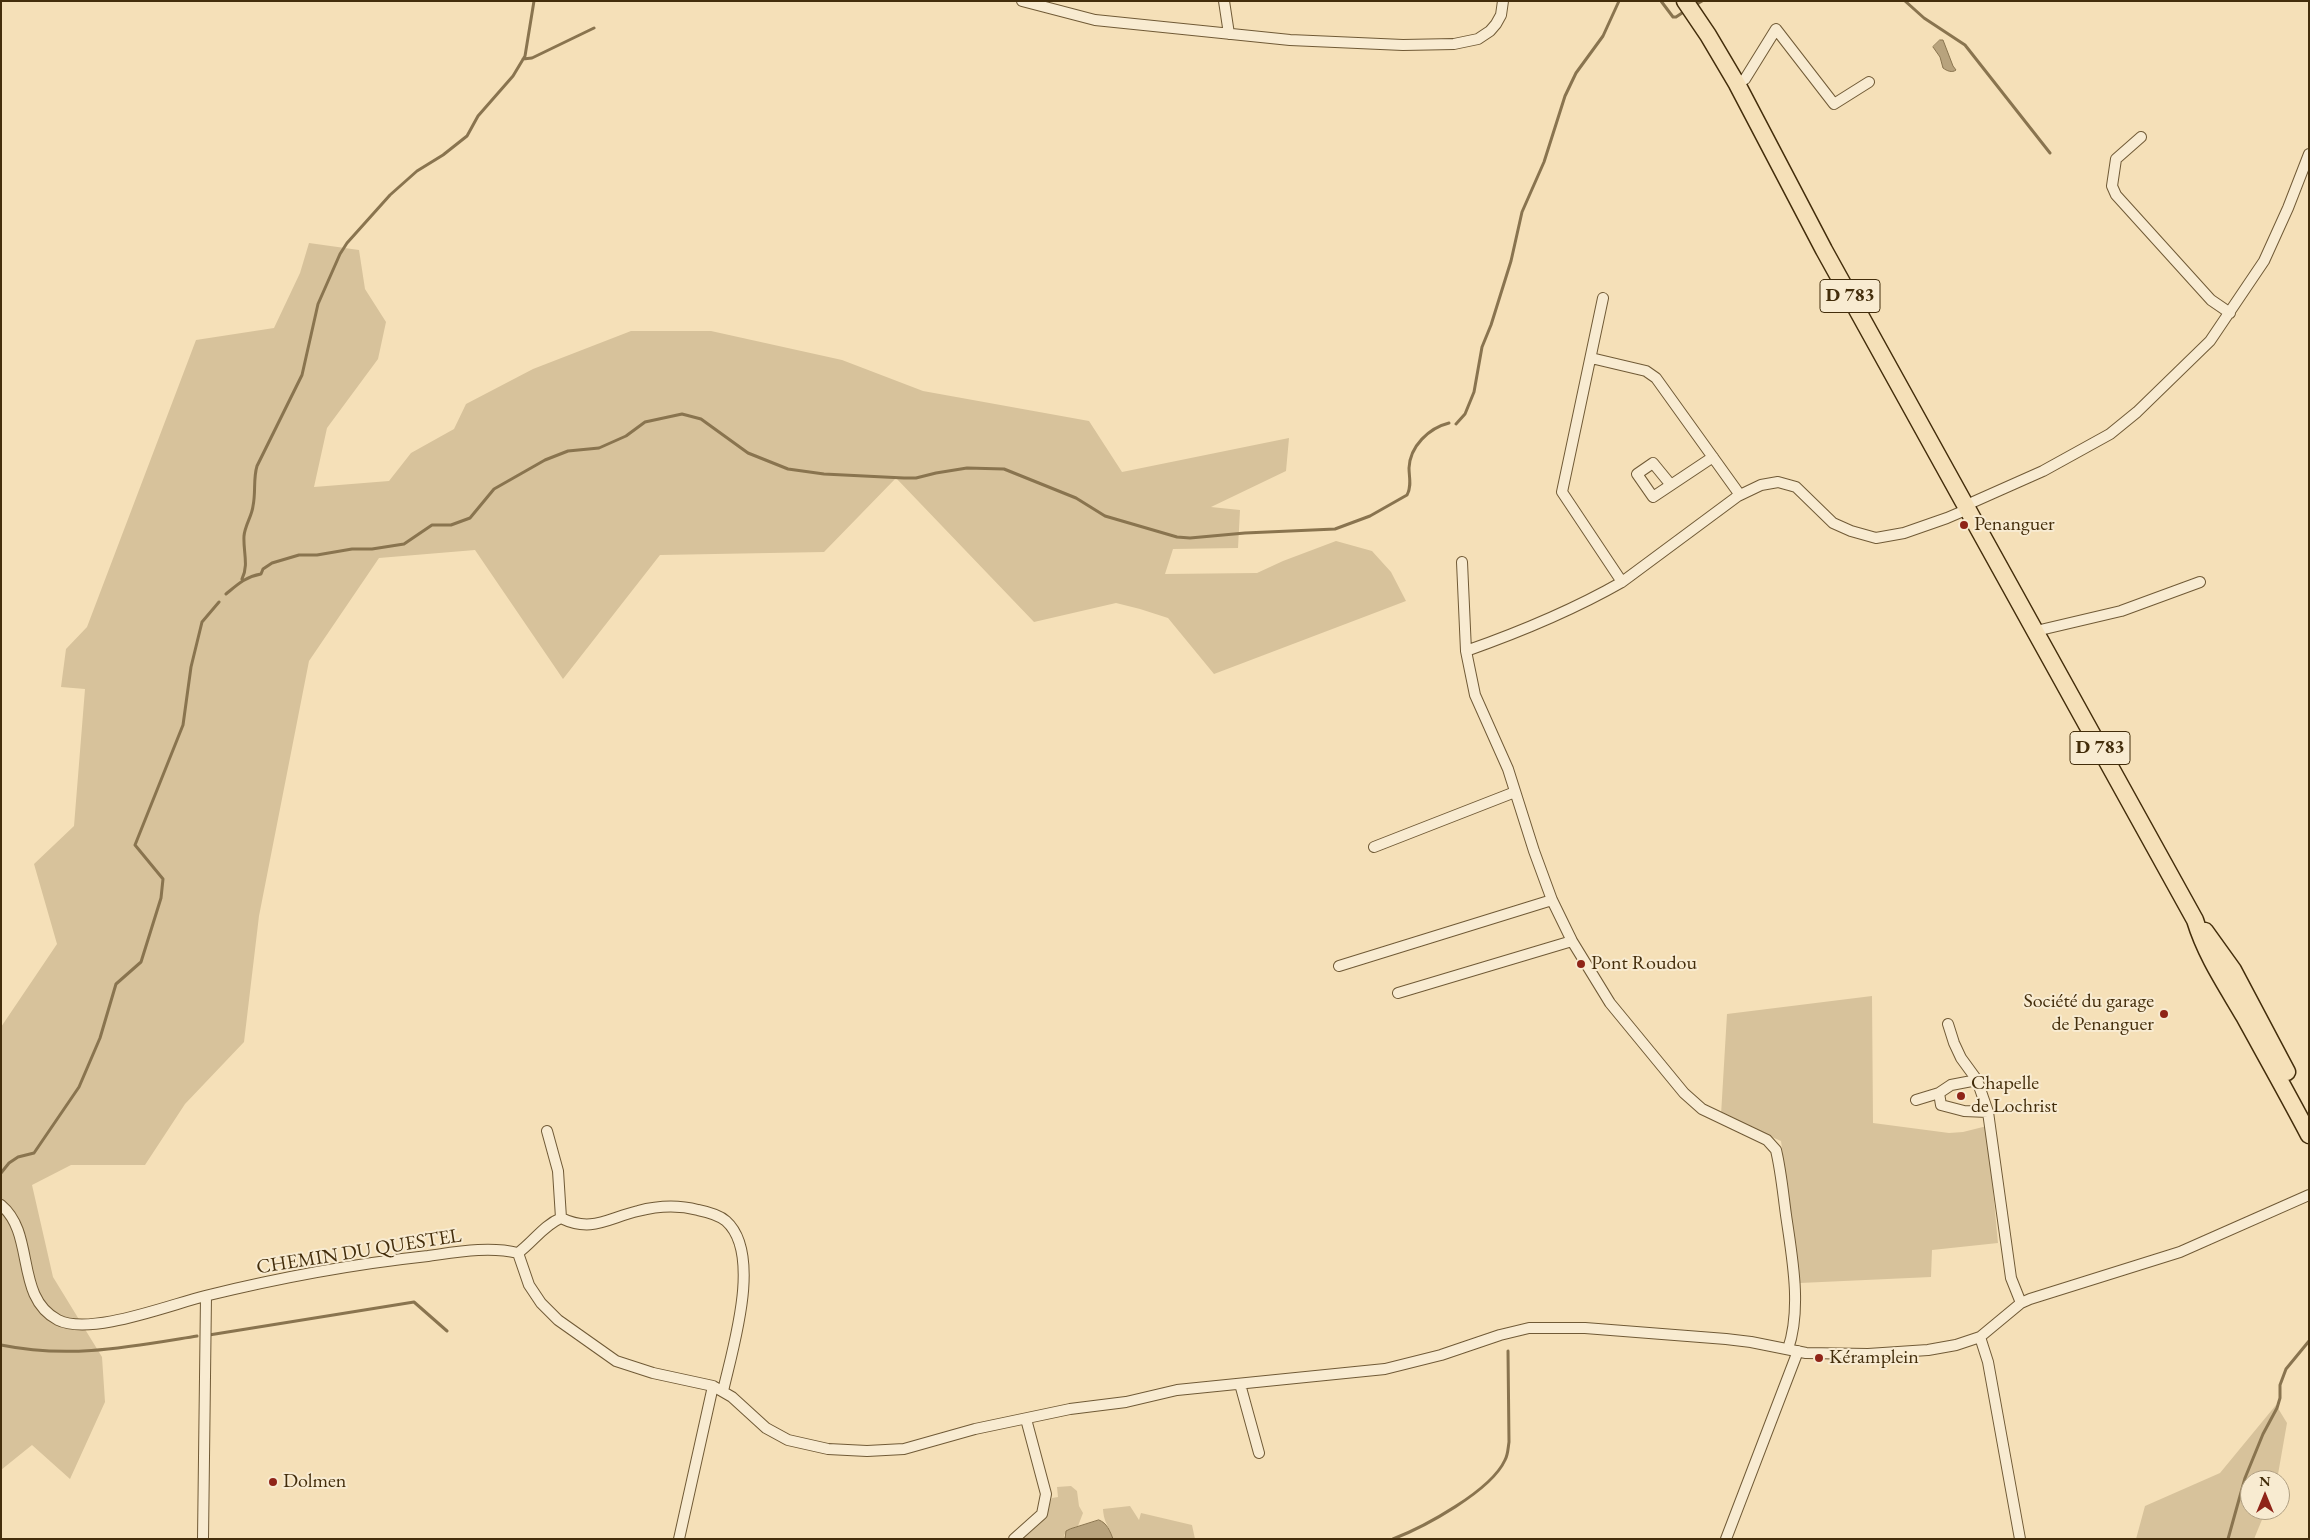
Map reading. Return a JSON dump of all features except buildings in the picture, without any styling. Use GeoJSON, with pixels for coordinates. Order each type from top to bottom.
{"type":"FeatureCollection","features":[{"type":"Feature","properties":{"kind":"main road","name":"D 783"},"geometry":{"type":"LineString","coordinates":[[1684,1],[1708,34],[1737,84],[1824,250],[2195,920],[2233,970],[2309,1113]]}},
{"type":"Feature","properties":{"kind":"main road","name":"D 783"},"geometry":{"type":"LineString","coordinates":[[2195,920],[2218,976],[2243,1014],[2309,1135]]}},
{"type":"Feature","properties":{"kind":"street"},"geometry":{"type":"LineString","coordinates":[[1022,1],[1094,20],[1228,34],[1326,43],[1454,44],[1478,39],[1490,31],[1501,15],[1503,1]]}},
{"type":"Feature","properties":{"kind":"street"},"geometry":{"type":"LineString","coordinates":[[1224,1],[1228,34]]}},
{"type":"Feature","properties":{"kind":"street"},"geometry":{"type":"LineString","coordinates":[[1737,84],[1745,79],[1776,29],[1834,104],[1869,82]]}},
{"type":"Feature","properties":{"kind":"street"},"geometry":{"type":"LineString","coordinates":[[2141,138],[2116,159],[2112,186],[2116,195],[2210,300],[2230,313]]}},
{"type":"Feature","properties":{"kind":"street"},"geometry":{"type":"LineString","coordinates":[[1466,651],[1575,608],[1622,582],[1740,494],[1761,485],[1778,482],[1796,487],[1833,523],[1851,531],[1876,538],[1904,533],[1947,518],[1971,503],[2043,472],[2110,434],[2137,412],[2210,341],[2230,313],[2264,261],[2288,208],[2309,154]]}},
{"type":"Feature","properties":{"kind":"street"},"geometry":{"type":"LineString","coordinates":[[1603,298],[1562,492],[1622,582]]}},
{"type":"Feature","properties":{"kind":"street"},"geometry":{"type":"LineString","coordinates":[[1591,358],[1646,371],[1656,378],[1740,494]]}},
{"type":"Feature","properties":{"kind":"street"},"geometry":{"type":"LineString","coordinates":[[1671,485],[1713,457]]}},
{"type":"Feature","properties":{"kind":"street"},"geometry":{"type":"LineString","coordinates":[[1462,562],[1466,651],[1474,695],[1501,752],[1552,900],[1572,941],[1610,1003],[1684,1093],[1702,1109],[1766,1140],[1776,1150],[1790,1244],[1793,1282],[1793,1350],[1726,1539]]}},
{"type":"Feature","properties":{"kind":"street"},"geometry":{"type":"LineString","coordinates":[[2036,631],[2121,611],[2200,582]]}},
{"type":"Feature","properties":{"kind":"street"},"geometry":{"type":"LineString","coordinates":[[1374,847],[1515,792]]}},
{"type":"Feature","properties":{"kind":"street"},"geometry":{"type":"LineString","coordinates":[[1339,966],[1552,900]]}},
{"type":"Feature","properties":{"kind":"street"},"geometry":{"type":"LineString","coordinates":[[1398,993],[1572,941]]}},
{"type":"Feature","properties":{"kind":"street"},"geometry":{"type":"LineString","coordinates":[[1948,1024],[1961,1058],[1977,1080],[1988,1112],[2011,1278],[2021,1303]]}},
{"type":"Feature","properties":{"kind":"street"},"geometry":{"type":"LineString","coordinates":[[1916,1100],[1939,1093],[1951,1085],[1977,1080]]}},
{"type":"Feature","properties":{"kind":"street"},"geometry":{"type":"LineString","coordinates":[[1939,1093],[1942,1105],[1964,1111],[1988,1112]]}},
{"type":"Feature","properties":{"kind":"street"},"geometry":{"type":"LineString","coordinates":[[547,1131],[558,1171],[561,1218]]}},
{"type":"Feature","properties":{"kind":"street"},"geometry":{"type":"LineString","coordinates":[[561,1218],[550,1224],[518,1253],[529,1285],[541,1303],[558,1320],[616,1361],[653,1373],[713,1386],[723,1391],[766,1428],[778,1435],[804,1445],[828,1449],[867,1451],[904,1449],[975,1430],[1092,1405],[1126,1402],[1177,1390],[1385,1370],[1441,1356],[1515,1331],[1539,1327],[1585,1328],[1726,1339],[1825,1354],[1903,1353],[1942,1348],[1980,1337],[2021,1303],[2180,1252],[2309,1195]]}},
{"type":"Feature","properties":{"kind":"street","name":"CHEMIN DU QUESTEL"},"geometry":{"type":"LineString","coordinates":[[1,1205],[10,1213],[18,1228],[33,1291],[50,1314],[59,1320],[76,1325],[98,1324],[206,1296],[302,1275],[398,1259],[496,1250],[518,1253]]}},
{"type":"Feature","properties":{"kind":"street"},"geometry":{"type":"LineString","coordinates":[[561,1218],[570,1222],[590,1225],[602,1224],[637,1211],[677,1207],[704,1211],[727,1222],[737,1238],[742,1255],[744,1285],[740,1316],[723,1391]]}},
{"type":"Feature","properties":{"kind":"street"},"geometry":{"type":"LineString","coordinates":[[203,1539],[206,1296]]}},
{"type":"Feature","properties":{"kind":"street"},"geometry":{"type":"LineString","coordinates":[[1980,1337],[1988,1362],[2020,1539]]}},
{"type":"Feature","properties":{"kind":"street"},"geometry":{"type":"LineString","coordinates":[[1240,1384],[1259,1453]]}},
{"type":"Feature","properties":{"kind":"street"},"geometry":{"type":"LineString","coordinates":[[679,1539],[713,1386]]}},
{"type":"Feature","properties":{"kind":"street"},"geometry":{"type":"LineString","coordinates":[[1092,1405],[1102,1398]]}},
{"type":"Feature","properties":{"kind":"street"},"geometry":{"type":"LineString","coordinates":[[1014,1539],[1042,1514],[1046,1494],[1026,1419]]}},
{"type":"Feature","properties":{"kind":"shaded area"},"geometry":{"type":"Polygon","coordinates":[[[1940,40],[1943,40],[1956,70],[1954,71],[1943,68],[1940,57],[1933,47],[1940,40]]]}},
{"type":"Feature","properties":{"kind":"shaded area"},"geometry":{"type":"Polygon","coordinates":[[[309,243],[359,250],[365,289],[386,322],[378,359],[327,428],[314,487],[389,481],[411,453],[454,429],[466,404],[533,369],[631,331],[711,331],[842,360],[923,391],[1089,421],[1122,472],[1289,438],[1286,471],[1211,507],[1240,510],[1238,548],[1173,549],[1165,574],[1257,573],[1336,541],[1372,551],[1391,572],[1406,601],[1214,674],[1168,618],[1140,609],[1116,603],[1034,622],[896,478],[824,552],[660,555],[563,679],[475,550],[379,558],[309,661],[259,916],[244,1042],[185,1104],[145,1165],[71,1165],[32,1185],[53,1277],[102,1357],[105,1402],[70,1479],[32,1445],[1,1470],[1,1027],[57,944],[34,864],[74,826],[85,689],[61,687],[66,649],[87,627],[196,340],[274,328],[300,273],[309,243]]]}},
{"type":"Feature","properties":{"kind":"shaded area"},"geometry":{"type":"Polygon","coordinates":[[[1872,996],[1873,1123],[1949,1133],[1963,1132],[1987,1126],[1998,1243],[1932,1250],[1931,1277],[1800,1283],[1781,1141],[1721,1115],[1727,1014],[1872,996]]]}},
{"type":"Feature","properties":{"kind":"shaded area"},"geometry":{"type":"Polygon","coordinates":[[[2276,1405],[2287,1423],[2279,1470],[2240,1470],[2240,1520],[2262,1520],[2254,1539],[2136,1539],[2145,1506],[2220,1473],[2276,1405]]]}},
{"type":"Feature","properties":{"kind":"shaded area"},"geometry":{"type":"Polygon","coordinates":[[[1071,1486],[1077,1491],[1079,1506],[1083,1513],[1078,1526],[1070,1529],[1064,1535],[1065,1539],[1007,1539],[1013,1533],[1023,1533],[1046,1513],[1052,1498],[1058,1497],[1057,1487],[1071,1486]]]}},
{"type":"Feature","properties":{"kind":"shaded area"},"geometry":{"type":"Polygon","coordinates":[[[1130,1506],[1139,1520],[1141,1513],[1192,1525],[1195,1539],[1113,1539],[1104,1518],[1103,1509],[1130,1506]]]}},
{"type":"Feature","properties":{"kind":"shaded area"},"geometry":{"type":"Polygon","coordinates":[[[1099,1520],[1106,1525],[1113,1539],[1065,1539],[1066,1531],[1099,1520]]]}},
{"type":"Feature","properties":{"kind":"waterway"},"geometry":{"type":"LineString","coordinates":[[242,579],[245,563],[244,536],[252,510],[257,466],[302,375],[318,304],[340,254],[347,243],[390,195],[417,171],[443,155],[467,136],[478,116],[513,76],[525,56],[534,1]]}},
{"type":"Feature","properties":{"kind":"waterway"},"geometry":{"type":"LineString","coordinates":[[1456,424],[1465,414],[1474,392],[1482,347],[1511,261],[1522,212],[1544,162],[1565,96],[1576,73],[1603,36],[1619,1]]}},
{"type":"Feature","properties":{"kind":"waterway"},"geometry":{"type":"LineString","coordinates":[[1661,1],[1673,17],[1682,13]]}},
{"type":"Feature","properties":{"kind":"waterway"},"geometry":{"type":"LineString","coordinates":[[1697,4],[1702,1]]}},
{"type":"Feature","properties":{"kind":"waterway"},"geometry":{"type":"LineString","coordinates":[[1905,1],[1924,18],[1965,45],[2050,153]]}},
{"type":"Feature","properties":{"kind":"waterway"},"geometry":{"type":"LineString","coordinates":[[523,59],[532,58],[594,28]]}},
{"type":"Feature","properties":{"kind":"waterway"},"geometry":{"type":"LineString","coordinates":[[226,594],[246,579],[261,574],[263,569],[272,563],[299,555],[317,555],[352,549],[372,549],[404,544],[432,525],[451,525],[470,518],[494,489],[545,460],[568,451],[599,448],[626,436],[645,422],[682,414],[701,419],[748,453],[788,469],[824,474],[904,478],[916,478],[967,468],[1004,469],[1076,498],[1105,516],[1177,537],[1190,538],[1245,533],[1335,529],[1370,516],[1407,495],[1410,485],[1410,460],[1417,445],[1434,429],[1449,423]]}},
{"type":"Feature","properties":{"kind":"waterway"},"geometry":{"type":"LineString","coordinates":[[1,1173],[9,1163],[18,1157],[34,1153],[79,1087],[100,1038],[116,984],[141,962],[161,898],[163,879],[135,845],[183,725],[191,667],[202,622],[219,602]]}},
{"type":"Feature","properties":{"kind":"waterway"},"geometry":{"type":"LineString","coordinates":[[209,1335],[414,1302],[447,1331]]}},
{"type":"Feature","properties":{"kind":"waterway"},"geometry":{"type":"LineString","coordinates":[[1,1345],[51,1351],[99,1350],[197,1336]]}},
{"type":"Feature","properties":{"kind":"waterway"},"geometry":{"type":"LineString","coordinates":[[2228,1539],[2245,1478],[2263,1434],[2277,1408],[2280,1398],[2280,1385],[2286,1369],[2309,1341]]}},
{"type":"Feature","properties":{"kind":"waterway"},"geometry":{"type":"LineString","coordinates":[[1393,1539],[1422,1526],[1455,1507],[1486,1484],[1505,1460],[1509,1442],[1508,1351]]}},
{"type":"Feature","properties":{"kind":"place","name":"Penanguer"},"geometry":{"type":"Point","coordinates":[1964,525]}},
{"type":"Feature","properties":{"kind":"place","name":"Pont Roudou"},"geometry":{"type":"Point","coordinates":[1581,964]}},
{"type":"Feature","properties":{"kind":"place","name":"Société du garage de Penanguer"},"geometry":{"type":"Point","coordinates":[2164,1014]}},
{"type":"Feature","properties":{"kind":"place","name":"Chapelle de Lochrist"},"geometry":{"type":"Point","coordinates":[1961,1096]}},
{"type":"Feature","properties":{"kind":"place","name":"Kéramplein"},"geometry":{"type":"Point","coordinates":[1819,1358]}},
{"type":"Feature","properties":{"kind":"place","name":"Dolmen"},"geometry":{"type":"Point","coordinates":[273,1482]}}]}
